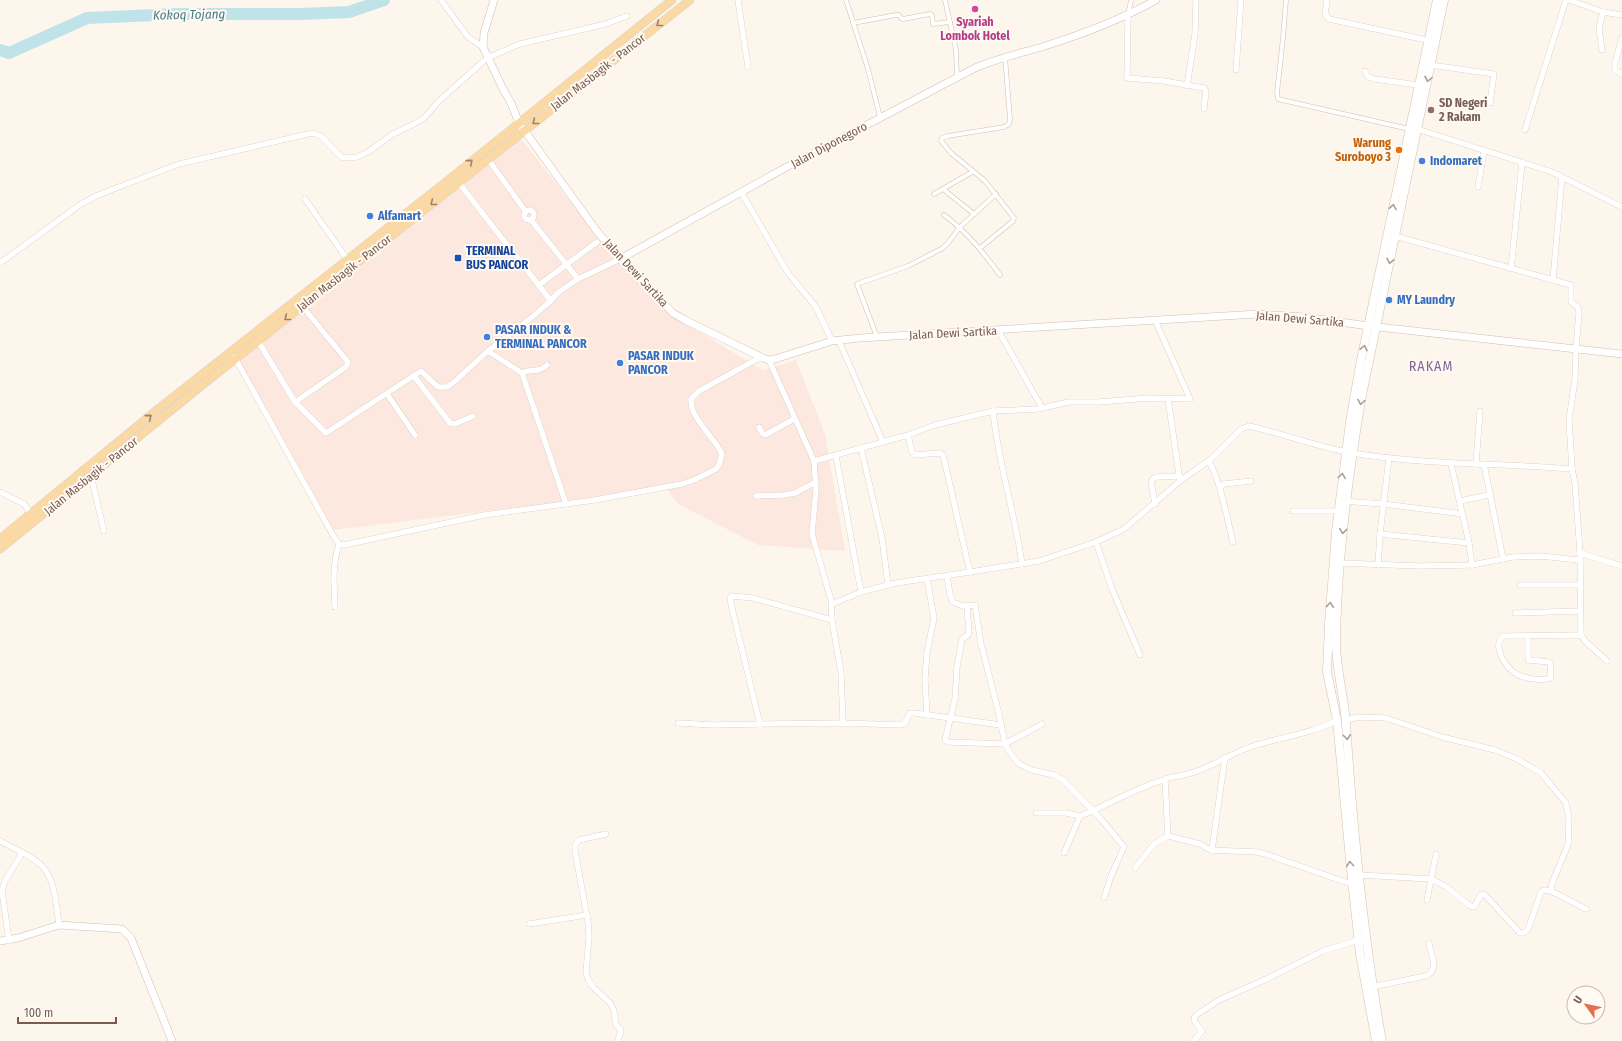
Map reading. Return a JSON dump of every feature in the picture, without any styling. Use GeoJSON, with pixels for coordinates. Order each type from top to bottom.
{"type":"FeatureCollection","features":[{"type":"Feature","properties":{"kind":"main road","name":"Jalan Masbagik - Pancor"},"geometry":{"type":"LineString","coordinates":[[0,549],[33,517],[234,355],[347,259],[672,0]]}},
{"type":"Feature","properties":{"kind":"main road","name":"Jalan Masbagik - Pancor"},"geometry":{"type":"LineString","coordinates":[[234,355],[258,341],[690,0]]}},
{"type":"Feature","properties":{"kind":"main road"},"geometry":{"type":"LineString","coordinates":[[1356,886],[1359,875],[1341,720],[1327,672],[1340,563],[1343,501],[1349,452],[1362,395],[1372,326],[1418,129],[1430,65],[1437,0]]}},
{"type":"Feature","properties":{"kind":"main road"},"geometry":{"type":"LineString","coordinates":[[1394,231],[1409,130],[1418,85],[1444,0]]}},
{"type":"Feature","properties":{"kind":"main road","name":"Jalan Masbagik - Pancor"},"geometry":{"type":"LineString","coordinates":[[0,540],[91,476],[122,445]]}},
{"type":"Feature","properties":{"kind":"main road"},"geometry":{"type":"LineString","coordinates":[[1343,501],[1338,511],[1333,624],[1340,685],[1341,720],[1356,886],[1376,1041]]}},
{"type":"Feature","properties":{"kind":"main road"},"geometry":{"type":"LineString","coordinates":[[1362,939],[1382,1041]]}},
{"type":"Feature","properties":{"kind":"street"},"geometry":{"type":"LineString","coordinates":[[440,0],[468,37],[483,47]]}},
{"type":"Feature","properties":{"kind":"street","name":"Jalan Dewi Sartika"},"geometry":{"type":"LineString","coordinates":[[494,0],[484,32],[483,47],[487,58],[524,131],[596,230],[620,258],[673,313],[708,332],[769,360],[836,341],[877,337],[1226,315],[1271,314],[1622,354]]}},
{"type":"Feature","properties":{"kind":"street"},"geometry":{"type":"LineString","coordinates":[[738,0],[748,67]]}},
{"type":"Feature","properties":{"kind":"street"},"geometry":{"type":"LineString","coordinates":[[846,0],[868,69],[880,117]]}},
{"type":"Feature","properties":{"kind":"street"},"geometry":{"type":"LineString","coordinates":[[945,0],[956,50],[957,77]]}},
{"type":"Feature","properties":{"kind":"street"},"geometry":{"type":"LineString","coordinates":[[1131,0],[1128,15],[1127,78],[1164,81],[1205,89],[1204,109]]}},
{"type":"Feature","properties":{"kind":"street","name":"Jalan Diponegoro"},"geometry":{"type":"LineString","coordinates":[[414,376],[422,371],[438,387],[447,387],[462,376],[488,351],[578,279],[620,258],[957,77],[984,64],[1056,42],[1128,15],[1156,0]]}},
{"type":"Feature","properties":{"kind":"street"},"geometry":{"type":"LineString","coordinates":[[1187,86],[1195,34],[1196,0]]}},
{"type":"Feature","properties":{"kind":"street"},"geometry":{"type":"LineString","coordinates":[[1236,70],[1241,0]]}},
{"type":"Feature","properties":{"kind":"street"},"geometry":{"type":"LineString","coordinates":[[1286,0],[1277,92],[1278,99],[1409,130]]}},
{"type":"Feature","properties":{"kind":"street"},"geometry":{"type":"LineString","coordinates":[[1327,0],[1325,14],[1329,19],[1432,41]]}},
{"type":"Feature","properties":{"kind":"street"},"geometry":{"type":"LineString","coordinates":[[1524,130],[1568,0],[1603,12],[1622,15]]}},
{"type":"Feature","properties":{"kind":"street"},"geometry":{"type":"LineString","coordinates":[[1602,50],[1599,28],[1603,12]]}},
{"type":"Feature","properties":{"kind":"street"},"geometry":{"type":"LineString","coordinates":[[853,23],[896,15],[899,15],[902,19],[930,14],[932,15],[933,24],[950,22]]}},
{"type":"Feature","properties":{"kind":"street"},"geometry":{"type":"LineString","coordinates":[[0,263],[89,199],[179,164],[312,133],[321,136],[341,157],[348,158],[368,152],[393,134],[424,118],[439,101],[487,58],[520,44],[606,24],[627,16]]}},
{"type":"Feature","properties":{"kind":"street"},"geometry":{"type":"LineString","coordinates":[[1622,38],[1614,66],[1615,70],[1622,74]]}},
{"type":"Feature","properties":{"kind":"street"},"geometry":{"type":"LineString","coordinates":[[980,248],[1014,219],[1012,213],[978,175],[972,172],[946,148],[941,142],[941,139],[956,134],[1004,127],[1009,124],[1010,118],[1005,57]]}},
{"type":"Feature","properties":{"kind":"street"},"geometry":{"type":"LineString","coordinates":[[1430,65],[1494,74],[1490,103]]}},
{"type":"Feature","properties":{"kind":"street"},"geometry":{"type":"LineString","coordinates":[[1365,71],[1368,77],[1375,79],[1418,85]]}},
{"type":"Feature","properties":{"kind":"street"},"geometry":{"type":"LineString","coordinates":[[1418,129],[1552,172],[1622,207]]}},
{"type":"Feature","properties":{"kind":"street"},"geometry":{"type":"LineString","coordinates":[[1478,187],[1484,151]]}},
{"type":"Feature","properties":{"kind":"street"},"geometry":{"type":"LineString","coordinates":[[488,159],[526,212],[530,210],[533,213],[534,217],[531,220],[578,279]]}},
{"type":"Feature","properties":{"kind":"street"},"geometry":{"type":"LineString","coordinates":[[1511,269],[1522,163]]}},
{"type":"Feature","properties":{"kind":"street"},"geometry":{"type":"LineString","coordinates":[[934,194],[972,172]]}},
{"type":"Feature","properties":{"kind":"street"},"geometry":{"type":"LineString","coordinates":[[1553,280],[1562,177]]}},
{"type":"Feature","properties":{"kind":"street"},"geometry":{"type":"LineString","coordinates":[[459,183],[551,301]]}},
{"type":"Feature","properties":{"kind":"street"},"geometry":{"type":"LineString","coordinates":[[943,189],[974,214]]}},
{"type":"Feature","properties":{"kind":"street"},"geometry":{"type":"LineString","coordinates":[[742,192],[788,273],[816,307],[836,341],[883,442]]}},
{"type":"Feature","properties":{"kind":"street"},"geometry":{"type":"LineString","coordinates":[[877,337],[856,284],[908,266],[930,256],[948,243],[960,227],[996,194]]}},
{"type":"Feature","properties":{"kind":"street"},"geometry":{"type":"LineString","coordinates":[[305,199],[347,259]]}},
{"type":"Feature","properties":{"kind":"street"},"geometry":{"type":"LineString","coordinates":[[944,215],[960,227],[980,248],[1000,275]]}},
{"type":"Feature","properties":{"kind":"street"},"geometry":{"type":"LineString","coordinates":[[1394,231],[1511,269],[1571,286],[1571,302],[1579,308],[1575,380],[1569,420],[1580,553],[1581,635],[1585,641],[1607,661]]}},
{"type":"Feature","properties":{"kind":"street"},"geometry":{"type":"LineString","coordinates":[[538,285],[597,242]]}},
{"type":"Feature","properties":{"kind":"street"},"geometry":{"type":"LineString","coordinates":[[295,402],[346,367],[348,362],[302,306]]}},
{"type":"Feature","properties":{"kind":"street"},"geometry":{"type":"LineString","coordinates":[[814,461],[908,435],[935,425],[993,411],[1042,408],[1068,402],[1098,402],[1149,398],[1190,399],[1155,320]]}},
{"type":"Feature","properties":{"kind":"street"},"geometry":{"type":"LineString","coordinates":[[998,330],[1042,408]]}},
{"type":"Feature","properties":{"kind":"street"},"geometry":{"type":"LineString","coordinates":[[258,341],[295,402],[326,433],[414,376],[450,423],[455,424],[472,416]]}},
{"type":"Feature","properties":{"kind":"street"},"geometry":{"type":"LineString","coordinates":[[488,351],[522,373],[566,504]]}},
{"type":"Feature","properties":{"kind":"street"},"geometry":{"type":"LineString","coordinates":[[234,355],[334,537],[339,544],[348,545],[484,516],[595,500],[682,484],[716,469],[719,465],[722,454],[698,419],[691,404],[691,399],[699,391],[761,357]]}},
{"type":"Feature","properties":{"kind":"street"},"geometry":{"type":"LineString","coordinates":[[769,360],[814,461],[816,482],[812,534],[832,604],[832,620],[841,672],[843,723]]}},
{"type":"Feature","properties":{"kind":"street"},"geometry":{"type":"LineString","coordinates":[[522,373],[529,371],[537,372],[542,370],[547,365]]}},
{"type":"Feature","properties":{"kind":"street"},"geometry":{"type":"LineString","coordinates":[[386,394],[415,436]]}},
{"type":"Feature","properties":{"kind":"street"},"geometry":{"type":"LineString","coordinates":[[1168,398],[1180,478]]}},
{"type":"Feature","properties":{"kind":"street"},"geometry":{"type":"LineString","coordinates":[[993,411],[998,450],[1016,525],[1022,564]]}},
{"type":"Feature","properties":{"kind":"street"},"geometry":{"type":"LineString","coordinates":[[1476,464],[1480,411]]}},
{"type":"Feature","properties":{"kind":"street"},"geometry":{"type":"LineString","coordinates":[[759,427],[765,435],[794,419]]}},
{"type":"Feature","properties":{"kind":"street"},"geometry":{"type":"LineString","coordinates":[[832,604],[861,592],[888,585],[1039,561],[1096,542],[1124,529],[1155,504],[1180,478],[1208,461],[1246,426],[1349,452],[1389,458],[1451,464],[1484,464],[1572,469]]}},
{"type":"Feature","properties":{"kind":"street"},"geometry":{"type":"LineString","coordinates":[[908,435],[914,454],[940,453],[943,455],[970,572]]}},
{"type":"Feature","properties":{"kind":"street"},"geometry":{"type":"LineString","coordinates":[[862,448],[882,538],[888,585]]}},
{"type":"Feature","properties":{"kind":"street"},"geometry":{"type":"LineString","coordinates":[[836,456],[861,592]]}},
{"type":"Feature","properties":{"kind":"street"},"geometry":{"type":"LineString","coordinates":[[1378,565],[1383,504],[1389,458]]}},
{"type":"Feature","properties":{"kind":"street"},"geometry":{"type":"LineString","coordinates":[[1208,461],[1220,488],[1233,542]]}},
{"type":"Feature","properties":{"kind":"street"},"geometry":{"type":"LineString","coordinates":[[1451,464],[1463,514],[1472,565]]}},
{"type":"Feature","properties":{"kind":"street"},"geometry":{"type":"LineString","coordinates":[[1484,464],[1503,559]]}},
{"type":"Feature","properties":{"kind":"street"},"geometry":{"type":"LineString","coordinates":[[91,476],[104,531]]}},
{"type":"Feature","properties":{"kind":"street"},"geometry":{"type":"LineString","coordinates":[[1155,504],[1151,482],[1153,479],[1156,477],[1180,478]]}},
{"type":"Feature","properties":{"kind":"street"},"geometry":{"type":"LineString","coordinates":[[1220,488],[1224,484],[1252,481]]}},
{"type":"Feature","properties":{"kind":"street"},"geometry":{"type":"LineString","coordinates":[[756,496],[794,493],[816,482]]}},
{"type":"Feature","properties":{"kind":"street"},"geometry":{"type":"LineString","coordinates":[[0,492],[20,502],[33,517]]}},
{"type":"Feature","properties":{"kind":"street"},"geometry":{"type":"LineString","coordinates":[[1460,501],[1489,495]]}},
{"type":"Feature","properties":{"kind":"street"},"geometry":{"type":"LineString","coordinates":[[1343,501],[1383,504],[1463,514]]}},
{"type":"Feature","properties":{"kind":"street"},"geometry":{"type":"LineString","coordinates":[[1293,511],[1338,511]]}},
{"type":"Feature","properties":{"kind":"street"},"geometry":{"type":"LineString","coordinates":[[1380,534],[1469,543]]}},
{"type":"Feature","properties":{"kind":"street"},"geometry":{"type":"LineString","coordinates":[[1096,542],[1112,589],[1140,655]]}},
{"type":"Feature","properties":{"kind":"street"},"geometry":{"type":"LineString","coordinates":[[336,607],[333,570],[339,544]]}},
{"type":"Feature","properties":{"kind":"street"},"geometry":{"type":"LineString","coordinates":[[1580,553],[1622,566]]}},
{"type":"Feature","properties":{"kind":"street"},"geometry":{"type":"LineString","coordinates":[[1340,563],[1420,566],[1472,565],[1503,559],[1540,556],[1579,560]]}},
{"type":"Feature","properties":{"kind":"street"},"geometry":{"type":"LineString","coordinates":[[947,576],[953,602],[966,606],[975,605],[981,644],[1005,744],[1011,754],[1020,764],[1032,770],[1049,773],[1059,777],[1093,811],[1124,847],[1111,876],[1104,898]]}},
{"type":"Feature","properties":{"kind":"street"},"geometry":{"type":"LineString","coordinates":[[927,579],[934,618],[927,652],[925,679],[927,714]]}},
{"type":"Feature","properties":{"kind":"street"},"geometry":{"type":"LineString","coordinates":[[1520,585],[1580,585]]}},
{"type":"Feature","properties":{"kind":"street"},"geometry":{"type":"LineString","coordinates":[[760,724],[731,604],[731,597],[747,597],[832,620]]}},
{"type":"Feature","properties":{"kind":"street"},"geometry":{"type":"LineString","coordinates":[[966,606],[969,632],[968,635],[962,639],[957,667],[955,699],[945,739],[946,741],[970,744],[1005,744],[1042,724]]}},
{"type":"Feature","properties":{"kind":"street"},"geometry":{"type":"LineString","coordinates":[[1515,613],[1580,611]]}},
{"type":"Feature","properties":{"kind":"street"},"geometry":{"type":"LineString","coordinates":[[1528,636],[1528,660],[1547,661],[1550,663],[1550,679],[1528,678],[1515,674],[1501,656],[1499,644],[1500,639],[1503,636],[1581,635]]}},
{"type":"Feature","properties":{"kind":"street"},"geometry":{"type":"LineString","coordinates":[[678,723],[714,725],[843,723],[901,725],[905,723],[910,713],[927,714],[1001,725]]}},
{"type":"Feature","properties":{"kind":"street"},"geometry":{"type":"LineString","coordinates":[[1036,813],[1066,813],[1080,816],[1148,784],[1200,770],[1225,757],[1253,746],[1294,734],[1322,728],[1341,720],[1358,716],[1386,718],[1442,737],[1495,750],[1517,759],[1541,773],[1566,803],[1569,819],[1568,844],[1552,883],[1551,891]]}},
{"type":"Feature","properties":{"kind":"street"},"geometry":{"type":"LineString","coordinates":[[1212,850],[1225,757]]}},
{"type":"Feature","properties":{"kind":"street"},"geometry":{"type":"LineString","coordinates":[[1164,780],[1168,836]]}},
{"type":"Feature","properties":{"kind":"street"},"geometry":{"type":"LineString","coordinates":[[1064,853],[1080,816]]}},
{"type":"Feature","properties":{"kind":"street"},"geometry":{"type":"LineString","coordinates":[[606,834],[582,839],[575,845],[576,861],[587,915],[589,937],[586,973],[593,987],[613,1008],[616,1025],[620,1030],[618,1041]]}},
{"type":"Feature","properties":{"kind":"street"},"geometry":{"type":"LineString","coordinates":[[1134,868],[1154,844],[1168,836],[1200,844],[1212,850],[1251,851],[1265,854],[1356,886]]}},
{"type":"Feature","properties":{"kind":"street"},"geometry":{"type":"LineString","coordinates":[[0,841],[40,864],[47,873],[52,888],[59,925]]}},
{"type":"Feature","properties":{"kind":"street"},"geometry":{"type":"LineString","coordinates":[[9,941],[1,893],[5,881],[22,853]]}},
{"type":"Feature","properties":{"kind":"street"},"geometry":{"type":"LineString","coordinates":[[1427,900],[1436,854]]}},
{"type":"Feature","properties":{"kind":"street"},"geometry":{"type":"LineString","coordinates":[[1359,875],[1431,879],[1445,886],[1470,906],[1474,907],[1481,894],[1484,894],[1520,933],[1524,933],[1528,929],[1541,892],[1544,890],[1551,891],[1586,909]]}},
{"type":"Feature","properties":{"kind":"street"},"geometry":{"type":"LineString","coordinates":[[529,924],[587,915]]}},
{"type":"Feature","properties":{"kind":"street"},"geometry":{"type":"LineString","coordinates":[[0,942],[9,941],[59,925],[118,928],[128,934],[172,1041]]}},
{"type":"Feature","properties":{"kind":"street"},"geometry":{"type":"LineString","coordinates":[[1194,1041],[1202,1031],[1194,1022],[1194,1018],[1212,1004],[1323,951],[1362,939]]}},
{"type":"Feature","properties":{"kind":"street"},"geometry":{"type":"LineString","coordinates":[[1372,987],[1420,978],[1432,973],[1434,968],[1429,943]]}},
{"type":"Feature","properties":{"kind":"shaded area","name":"PASAR INDUK & TERMINAL PANCOR"},"geometry":{"type":"Polygon","coordinates":[[[520,137],[599,239],[669,314],[763,370],[796,360],[825,434],[845,551],[758,545],[678,504],[667,489],[334,530],[238,359],[520,137]]]}},
{"type":"Feature","properties":{"kind":"waterway","name":"Kokoq Tojang"},"geometry":{"type":"LineString","coordinates":[[0,50],[9,53],[87,18],[179,14],[300,14],[349,12],[384,0]]}},
{"type":"Feature","properties":{"kind":"place","name":"Syariah Lombok Hotel"},"geometry":{"type":"Point","coordinates":[975,9]}},
{"type":"Feature","properties":{"kind":"place","name":"SD Negeri 2 Rakam"},"geometry":{"type":"Point","coordinates":[1431,110]}},
{"type":"Feature","properties":{"kind":"place","name":"Warung Suroboyo 3"},"geometry":{"type":"Point","coordinates":[1399,150]}},
{"type":"Feature","properties":{"kind":"place","name":"Indomaret"},"geometry":{"type":"Point","coordinates":[1422,161]}},
{"type":"Feature","properties":{"kind":"place","name":"Alfamart"},"geometry":{"type":"Point","coordinates":[370,216]}},
{"type":"Feature","properties":{"kind":"place","name":"TERMINAL BUS PANCOR"},"geometry":{"type":"Point","coordinates":[458,258]}},
{"type":"Feature","properties":{"kind":"place","name":"MY Laundry"},"geometry":{"type":"Point","coordinates":[1389,300]}},
{"type":"Feature","properties":{"kind":"place","name":"PASAR INDUK & TERMINAL PANCOR"},"geometry":{"type":"Point","coordinates":[487,337]}},
{"type":"Feature","properties":{"kind":"place","name":"PASAR INDUK PANCOR"},"geometry":{"type":"Point","coordinates":[620,363]}},
{"type":"Feature","properties":{"kind":"district","name":"RAKAM"},"geometry":{"type":"Point","coordinates":[1431,366]}}]}
